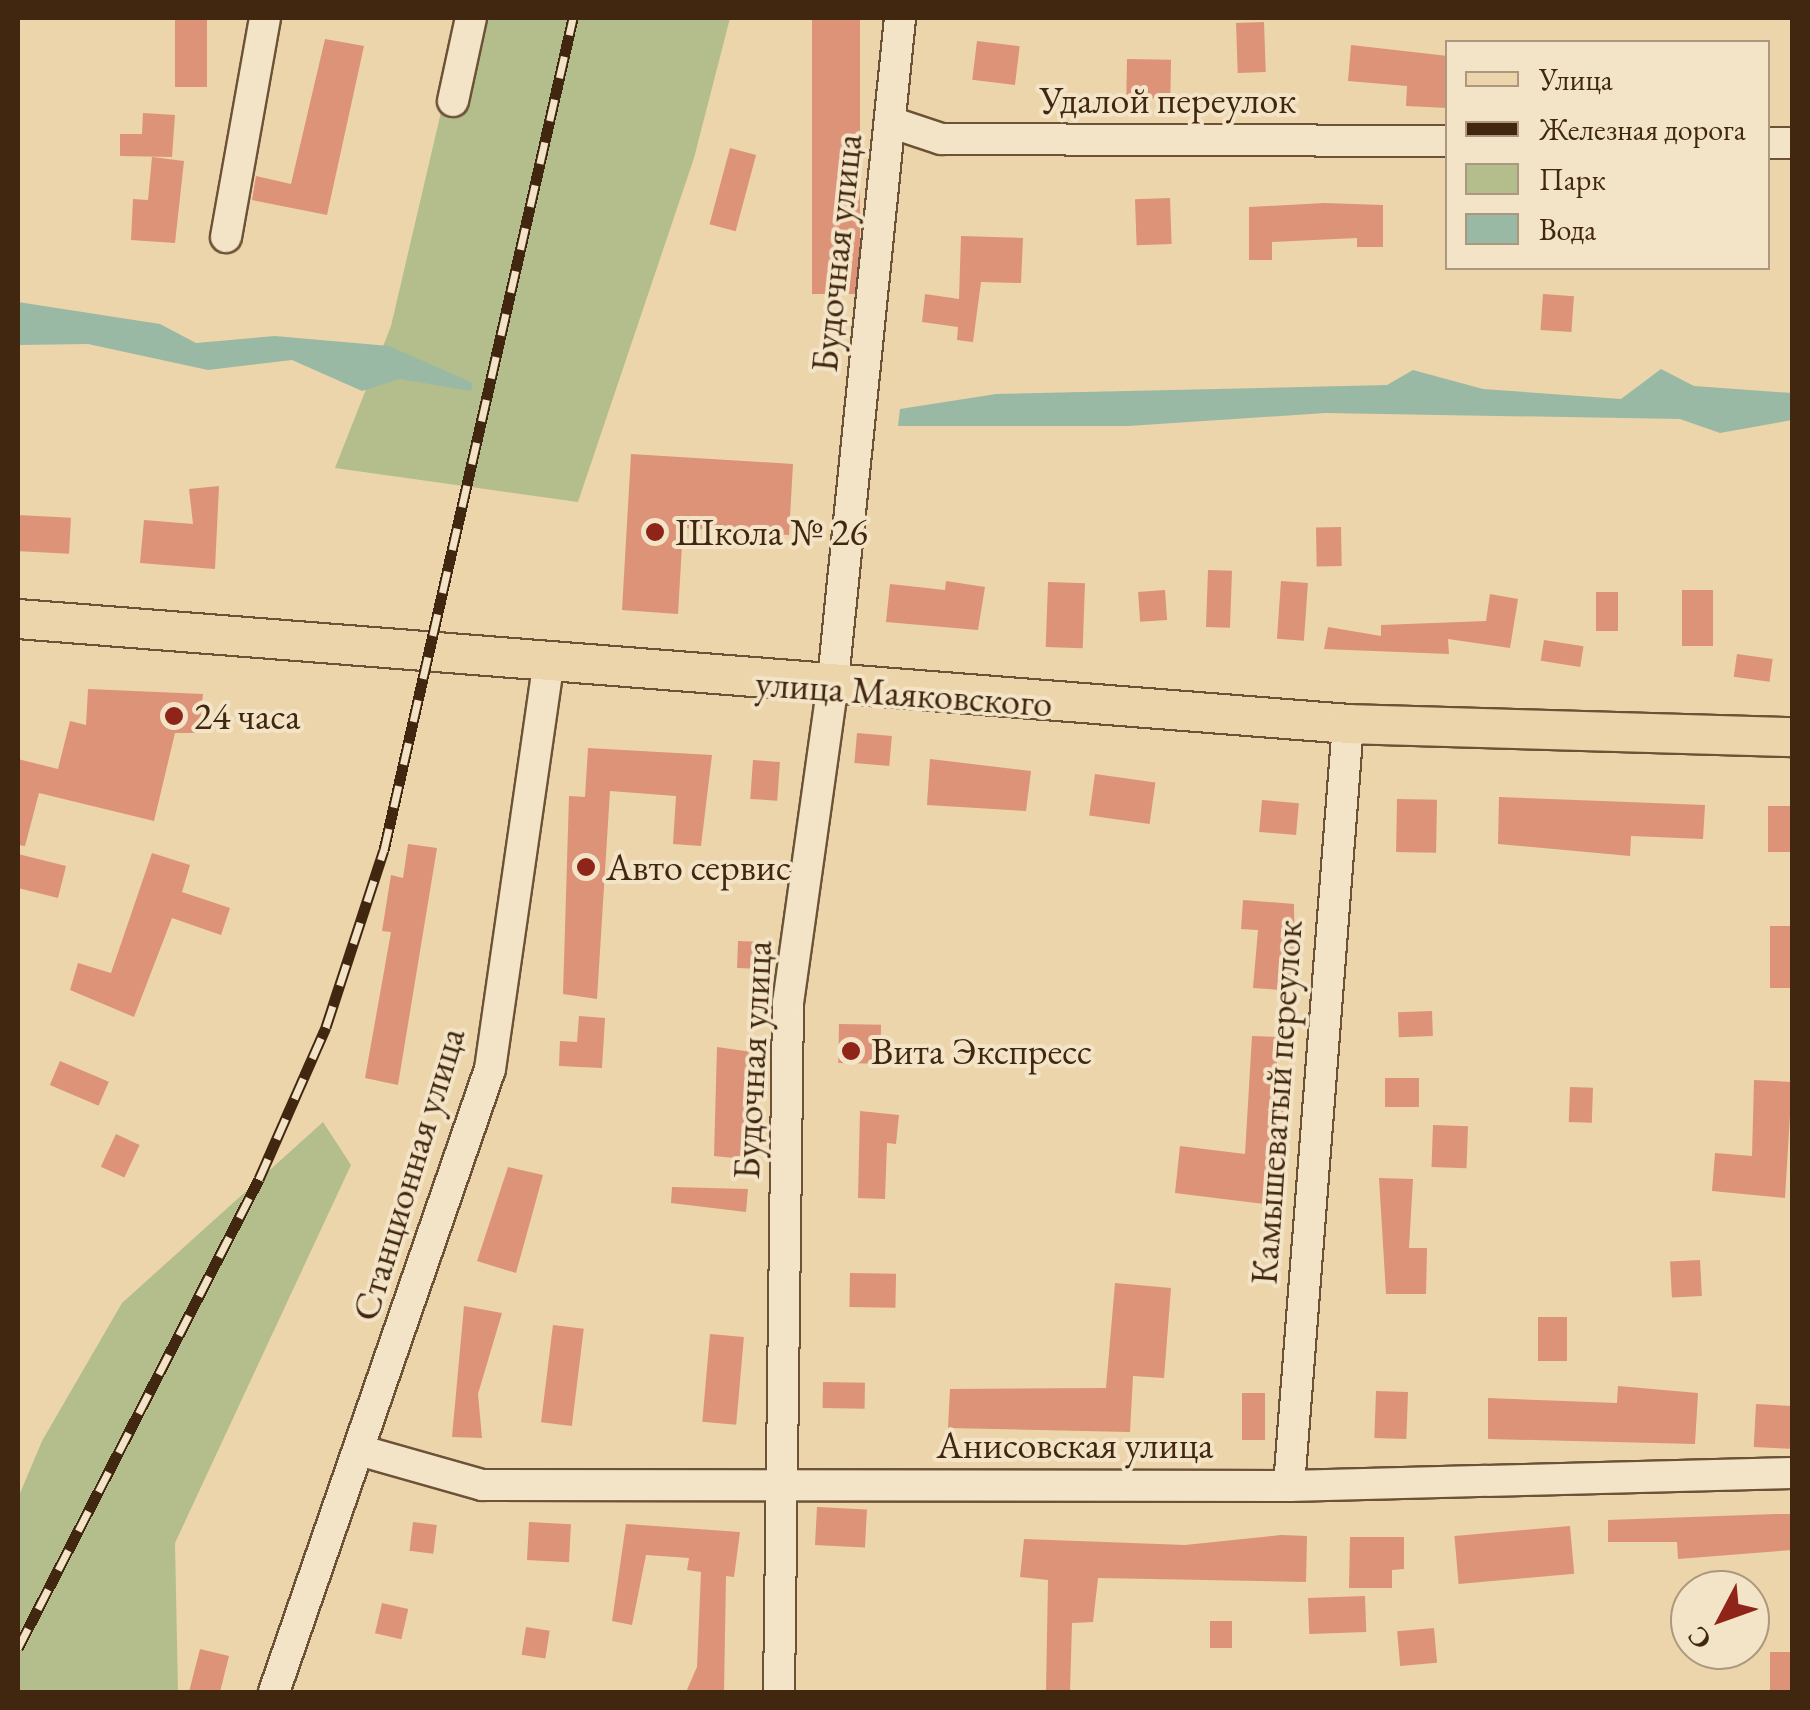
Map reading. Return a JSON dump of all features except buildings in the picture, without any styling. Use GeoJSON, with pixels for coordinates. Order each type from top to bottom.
{"type":"FeatureCollection","features":[{"type":"Feature","properties":{"kind":"main road","name":"улица Маяковского"},"geometry":{"type":"LineString","coordinates":[[18,619],[549,662],[832,690],[1348,724],[1792,737]]}},
{"type":"Feature","properties":{"kind":"street"},"geometry":{"type":"LineString","coordinates":[[226,238],[265,18]]}},
{"type":"Feature","properties":{"kind":"street"},"geometry":{"type":"LineString","coordinates":[[453,101],[471,18]]}},
{"type":"Feature","properties":{"kind":"street","name":"Будочная улица"},"geometry":{"type":"LineString","coordinates":[[780,1692],[788,1003],[832,690],[900,18]]}},
{"type":"Feature","properties":{"kind":"street","name":"Удалой переулок"},"geometry":{"type":"LineString","coordinates":[[890,122],[941,139],[1445,142]]}},
{"type":"Feature","properties":{"kind":"street","name":"Станционная улица"},"geometry":{"type":"LineString","coordinates":[[274,1692],[362,1451],[490,1069],[549,662]]}},
{"type":"Feature","properties":{"kind":"street","name":"Камышеватый переулок"},"geometry":{"type":"LineString","coordinates":[[1290,1486],[1348,724]]}},
{"type":"Feature","properties":{"kind":"street","name":"Анисовская улица"},"geometry":{"type":"LineString","coordinates":[[362,1451],[482,1485],[1290,1486],[1792,1473]]}},
{"type":"Feature","properties":{"kind":"green space"},"geometry":{"type":"Polygon","coordinates":[[[463,18],[730,18],[694,158],[578,502],[335,468],[391,326],[463,18]]]}},
{"type":"Feature","properties":{"kind":"green space"},"geometry":{"type":"Polygon","coordinates":[[[323,1122],[351,1165],[175,1543],[178,1692],[18,1692],[18,1498],[42,1441],[122,1303],[323,1122]]]}},
{"type":"Feature","properties":{"kind":"water"},"geometry":{"type":"Polygon","coordinates":[[[18,302],[160,324],[196,343],[275,336],[389,346],[473,383],[471,391],[400,379],[362,391],[292,360],[208,370],[88,344],[18,345],[18,302]]]}},
{"type":"Feature","properties":{"kind":"water"},"geometry":{"type":"Polygon","coordinates":[[[1661,369],[1694,386],[1792,393],[1792,420],[1720,433],[1680,419],[1325,413],[1128,426],[898,426],[900,409],[996,394],[1387,385],[1413,370],[1483,389],[1621,399],[1661,369]]]}},
{"type":"Feature","properties":{"kind":"railway"},"geometry":{"type":"LineString","coordinates":[[18,1648],[259,1179],[326,1027],[384,850],[573,18]]}},
{"type":"Feature","properties":{"kind":"place","name":"Школа № 26"},"geometry":{"type":"Point","coordinates":[655,532]}},
{"type":"Feature","properties":{"kind":"place","name":"24 часа"},"geometry":{"type":"Point","coordinates":[174,716]}},
{"type":"Feature","properties":{"kind":"place","name":"Авто сервис"},"geometry":{"type":"Point","coordinates":[586,867]}},
{"type":"Feature","properties":{"kind":"place","name":"Вита Экспресс"},"geometry":{"type":"Point","coordinates":[851,1051]}}]}
